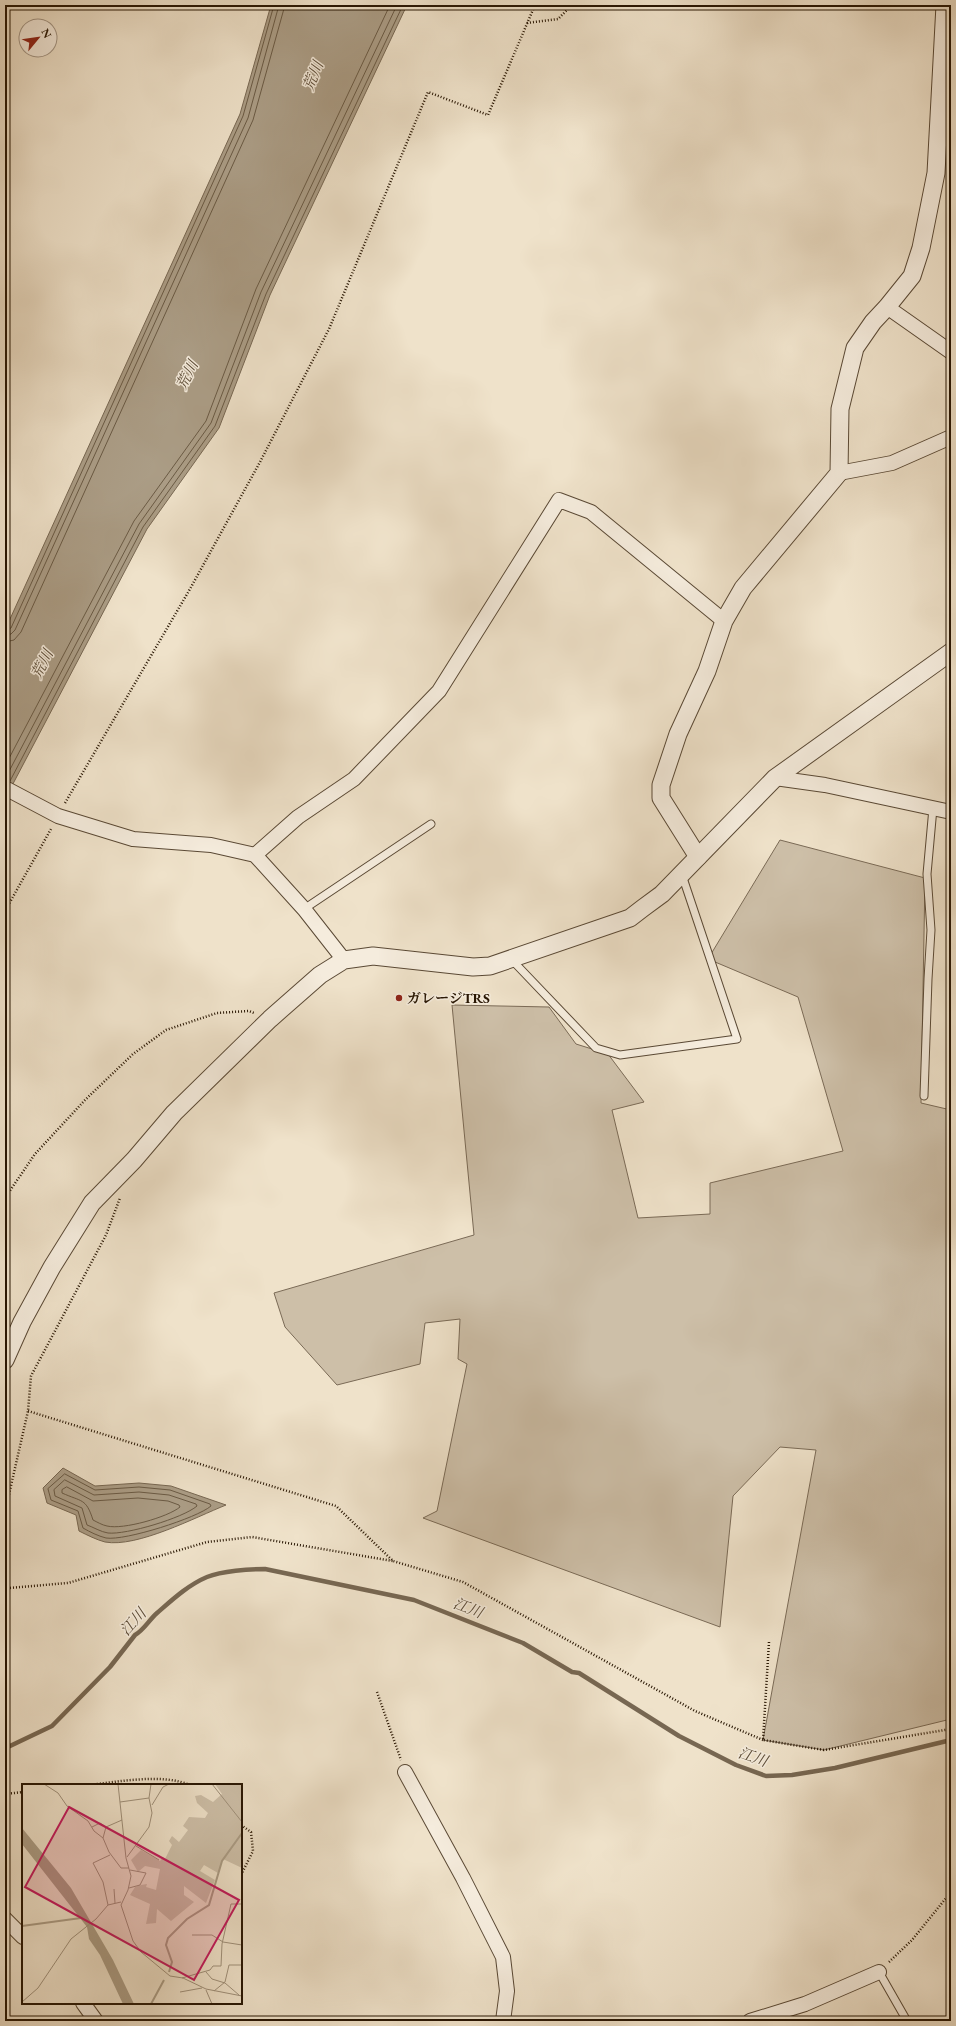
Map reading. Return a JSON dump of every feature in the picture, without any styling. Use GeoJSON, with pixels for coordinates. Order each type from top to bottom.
{"type":"FeatureCollection","features":[{"type":"Feature","properties":{"kind":"street"},"geometry":{"type":"LineString","coordinates":[[698,857],[661,798],[661,785],[678,734],[706,671],[724,621],[743,588],[839,473],[840,408],[855,348],[873,322],[912,276],[921,248],[936,172],[944,5]]}},
{"type":"Feature","properties":{"kind":"street"},"geometry":{"type":"LineString","coordinates":[[887,307],[951,352]]}},
{"type":"Feature","properties":{"kind":"street"},"geometry":{"type":"LineString","coordinates":[[839,473],[892,463],[951,437]]}},
{"type":"Feature","properties":{"kind":"street"},"geometry":{"type":"LineString","coordinates":[[255,855],[298,817],[354,779],[439,691],[559,500],[591,512],[724,621]]}},
{"type":"Feature","properties":{"kind":"street"},"geometry":{"type":"LineString","coordinates":[[5,1360],[22,1322],[52,1267],[92,1203],[134,1160],[174,1113],[270,1018],[320,975],[344,960],[373,956],[474,967],[490,966],[630,918],[662,894],[682,875],[775,778],[951,652]]}},
{"type":"Feature","properties":{"kind":"street"},"geometry":{"type":"LineString","coordinates":[[775,778],[825,785],[951,812]]}},
{"type":"Feature","properties":{"kind":"street"},"geometry":{"type":"LineString","coordinates":[[5,788],[58,816],[133,839],[211,845],[255,855],[304,909],[344,960]]}},
{"type":"Feature","properties":{"kind":"street"},"geometry":{"type":"LineString","coordinates":[[405,1772],[463,1878],[503,1957],[507,1992],[503,2021]]}},
{"type":"Feature","properties":{"kind":"street"},"geometry":{"type":"LineString","coordinates":[[5,1919],[22,1936]]}},
{"type":"Feature","properties":{"kind":"street"},"geometry":{"type":"LineString","coordinates":[[750,2021],[805,2004],[879,1972]]}},
{"type":"Feature","properties":{"kind":"street"},"geometry":{"type":"LineString","coordinates":[[84,2004],[96,2021]]}},
{"type":"Feature","properties":{"kind":"lane"},"geometry":{"type":"LineString","coordinates":[[924,1096],[931,930],[927,874],[933,808]]}},
{"type":"Feature","properties":{"kind":"lane"},"geometry":{"type":"LineString","coordinates":[[304,909],[431,824]]}},
{"type":"Feature","properties":{"kind":"lane"},"geometry":{"type":"LineString","coordinates":[[510,959],[596,1048],[620,1055],[737,1039],[682,875]]}},
{"type":"Feature","properties":{"kind":"lane"},"geometry":{"type":"LineString","coordinates":[[879,1972],[907,2021]]}},
{"type":"Feature","properties":{"kind":"path"},"geometry":{"type":"LineString","coordinates":[[5,911],[58,816],[194,582],[260,462],[326,336],[428,92],[488,115],[535,5]]}},
{"type":"Feature","properties":{"kind":"path"},"geometry":{"type":"LineString","coordinates":[[527,23],[558,19],[572,5]]}},
{"type":"Feature","properties":{"kind":"path"},"geometry":{"type":"LineString","coordinates":[[5,1198],[35,1154],[85,1100],[133,1054],[166,1030],[217,1013],[249,1011],[270,1018]]}},
{"type":"Feature","properties":{"kind":"path"},"geometry":{"type":"LineString","coordinates":[[5,1512],[28,1412],[31,1376],[106,1235],[120,1197]]}},
{"type":"Feature","properties":{"kind":"path"},"geometry":{"type":"LineString","coordinates":[[28,1412],[336,1506],[393,1561]]}},
{"type":"Feature","properties":{"kind":"path"},"geometry":{"type":"LineString","coordinates":[[5,1585],[9,1588],[68,1583],[207,1542],[252,1537],[393,1561],[463,1582],[695,1711],[763,1740],[824,1750],[951,1729]]}},
{"type":"Feature","properties":{"kind":"path"},"geometry":{"type":"LineString","coordinates":[[763,1740],[769,1642]]}},
{"type":"Feature","properties":{"kind":"path"},"geometry":{"type":"LineString","coordinates":[[377,1692],[405,1772]]}},
{"type":"Feature","properties":{"kind":"path"},"geometry":{"type":"LineString","coordinates":[[97,1784],[132,1780],[173,1780],[187,1784]]}},
{"type":"Feature","properties":{"kind":"path"},"geometry":{"type":"LineString","coordinates":[[5,1794],[22,1792]]}},
{"type":"Feature","properties":{"kind":"path"},"geometry":{"type":"LineString","coordinates":[[242,1826],[251,1832],[253,1851],[242,1873]]}},
{"type":"Feature","properties":{"kind":"path"},"geometry":{"type":"LineString","coordinates":[[879,1972],[912,1940],[951,1892]]}},
{"type":"Feature","properties":{"kind":"shaded area"},"geometry":{"type":"Polygon","coordinates":[[[780,840],[925,878],[921,1103],[951,1110],[951,1719],[824,1750],[763,1740],[816,1450],[780,1447],[733,1496],[720,1627],[423,1518],[437,1511],[467,1364],[458,1359],[460,1319],[425,1323],[420,1364],[337,1385],[285,1327],[274,1293],[474,1235],[452,1005],[549,1007],[576,1044],[608,1054],[644,1102],[612,1110],[638,1218],[710,1214],[710,1183],[843,1151],[798,997],[708,959],[780,840]]]}},
{"type":"Feature","properties":{"kind":"water","name":"荒川"},"geometry":{"type":"Polygon","coordinates":[[[271,5],[407,5],[270,295],[219,428],[147,529],[5,799],[5,630],[240,114],[271,5]]]}},
{"type":"Feature","properties":{"kind":"water"},"geometry":{"type":"Polygon","coordinates":[[[63,1468],[95,1486],[139,1483],[171,1486],[226,1505],[183,1524],[149,1536],[118,1543],[105,1542],[79,1531],[76,1515],[47,1503],[43,1488],[63,1468]]]}},
{"type":"Feature","properties":{"kind":"waterway","name":"江川"},"geometry":{"type":"LineString","coordinates":[[5,1747],[52,1726],[110,1667],[135,1635],[157,1613],[187,1588],[200,1580],[213,1575],[251,1569],[265,1569],[414,1600],[523,1643],[572,1672],[579,1673],[679,1736],[736,1765],[766,1776],[792,1775],[835,1768],[951,1740]]}},
{"type":"Feature","properties":{"kind":"place","name":"ガレージTRS"},"geometry":{"type":"Point","coordinates":[399,998]}}]}
